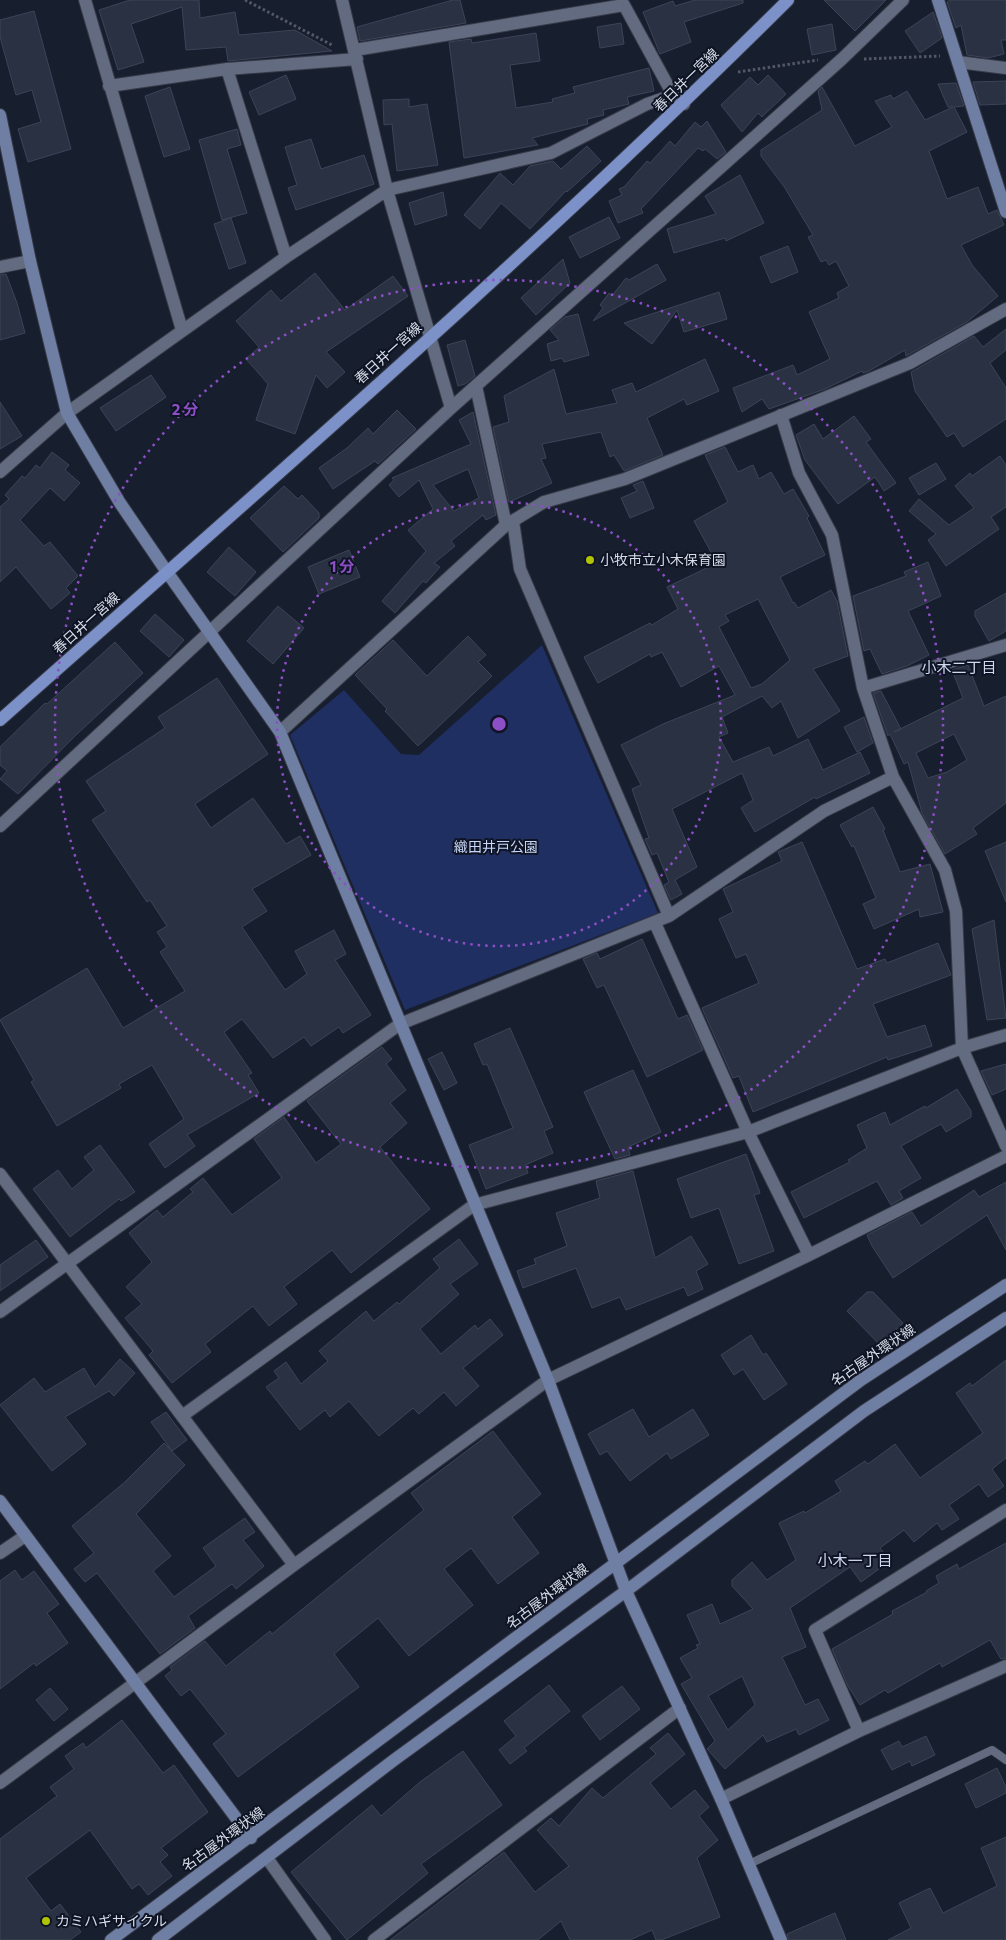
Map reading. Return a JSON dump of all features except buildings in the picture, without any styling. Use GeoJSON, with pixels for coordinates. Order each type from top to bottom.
{"type":"FeatureCollection","features":[{"type":"Feature","properties":{"kind":"main road","name":"春日井一宮線"},"geometry":{"type":"LineString","coordinates":[[0,720],[557,223],[684,104],[788,0]]}},
{"type":"Feature","properties":{"kind":"street"},"geometry":{"type":"LineString","coordinates":[[86,0],[109,86],[182,330]]}},
{"type":"Feature","properties":{"kind":"street"},"geometry":{"type":"LineString","coordinates":[[342,0],[387,190],[451,408]]}},
{"type":"Feature","properties":{"kind":"street"},"geometry":{"type":"LineString","coordinates":[[0,826],[451,408],[842,59],[903,0]]}},
{"type":"Feature","properties":{"kind":"street"},"geometry":{"type":"LineString","coordinates":[[938,0],[1006,212]]}},
{"type":"Feature","properties":{"kind":"street"},"geometry":{"type":"LineString","coordinates":[[109,86],[227,69],[356,54],[624,6],[673,96],[684,104]]}},
{"type":"Feature","properties":{"kind":"street"},"geometry":{"type":"LineString","coordinates":[[958,62],[1006,68]]}},
{"type":"Feature","properties":{"kind":"street"},"geometry":{"type":"LineString","coordinates":[[227,69],[286,257]]}},
{"type":"Feature","properties":{"kind":"street"},"geometry":{"type":"LineString","coordinates":[[0,472],[67,413],[286,257],[387,190],[551,154],[647,104],[673,96]]}},
{"type":"Feature","properties":{"kind":"street"},"geometry":{"type":"LineString","coordinates":[[0,115],[30,261],[67,413],[120,503],[280,732],[548,1380],[626,1592],[721,1799],[781,1940]]}},
{"type":"Feature","properties":{"kind":"street"},"geometry":{"type":"LineString","coordinates":[[0,267],[30,261]]}},
{"type":"Feature","properties":{"kind":"street"},"geometry":{"type":"LineString","coordinates":[[280,732],[509,523],[544,502],[625,478],[910,363],[1006,309]]}},
{"type":"Feature","properties":{"kind":"street"},"geometry":{"type":"LineString","coordinates":[[476,386],[520,569],[669,916]]}},
{"type":"Feature","properties":{"kind":"street"},"geometry":{"type":"LineString","coordinates":[[781,415],[799,473],[832,535],[863,688],[893,777],[945,870],[956,911],[962,1048],[1006,1146]]}},
{"type":"Feature","properties":{"kind":"street"},"geometry":{"type":"LineString","coordinates":[[863,688],[1006,645]]}},
{"type":"Feature","properties":{"kind":"street"},"geometry":{"type":"LineString","coordinates":[[0,1312],[400,1024],[669,916],[824,811],[893,777]]}},
{"type":"Feature","properties":{"kind":"street"},"geometry":{"type":"LineString","coordinates":[[655,923],[748,1132],[809,1255]]}},
{"type":"Feature","properties":{"kind":"street"},"geometry":{"type":"LineString","coordinates":[[182,1416],[474,1204],[748,1132],[962,1048],[1006,1035]]}},
{"type":"Feature","properties":{"kind":"street"},"geometry":{"type":"LineString","coordinates":[[0,1783],[548,1380],[809,1255],[1006,1156]]}},
{"type":"Feature","properties":{"kind":"street"},"geometry":{"type":"LineString","coordinates":[[0,1174],[294,1565]]}},
{"type":"Feature","properties":{"kind":"street","name":"名古屋外環状線"},"geometry":{"type":"LineString","coordinates":[[111,1940],[251,1838],[861,1380],[1006,1285]]}},
{"type":"Feature","properties":{"kind":"street"},"geometry":{"type":"LineString","coordinates":[[158,1940],[394,1760],[626,1592],[864,1411],[1006,1318]]}},
{"type":"Feature","properties":{"kind":"street"},"geometry":{"type":"LineString","coordinates":[[0,1501],[137,1682],[251,1838]]}},
{"type":"Feature","properties":{"kind":"street"},"geometry":{"type":"LineString","coordinates":[[859,1731],[815,1630],[1006,1510]]}},
{"type":"Feature","properties":{"kind":"street"},"geometry":{"type":"LineString","coordinates":[[0,1553],[25,1536]]}},
{"type":"Feature","properties":{"kind":"street"},"geometry":{"type":"LineString","coordinates":[[721,1799],[859,1731],[1006,1666]]}},
{"type":"Feature","properties":{"kind":"street"},"geometry":{"type":"LineString","coordinates":[[374,1940],[680,1708]]}},
{"type":"Feature","properties":{"kind":"street"},"geometry":{"type":"LineString","coordinates":[[266,1858],[325,1940]]}},
{"type":"Feature","properties":{"kind":"lane"},"geometry":{"type":"LineString","coordinates":[[749,1864],[992,1750],[1006,1760]]}},
{"type":"Feature","properties":{"kind":"path"},"geometry":{"type":"LineString","coordinates":[[245,0],[331,45],[356,54]]}},
{"type":"Feature","properties":{"kind":"green space","name":"織田井戸公園"},"geometry":{"type":"Polygon","coordinates":[[[542,645],[658,913],[405,1010],[290,735],[344,690],[401,754],[419,755],[542,645]]]}},
{"type":"Feature","properties":{"kind":"place","name":"小牧市立小木保育園"},"geometry":{"type":"Point","coordinates":[590,560]}},
{"type":"Feature","properties":{"kind":"place","name":"カミハギサイクル"},"geometry":{"type":"Point","coordinates":[46,1921]}},
{"type":"Feature","properties":{"kind":"district","name":"小木二丁目"},"geometry":{"type":"Point","coordinates":[959,668]}},
{"type":"Feature","properties":{"kind":"district","name":"小木一丁目"},"geometry":{"type":"Point","coordinates":[855,1561]}}]}
